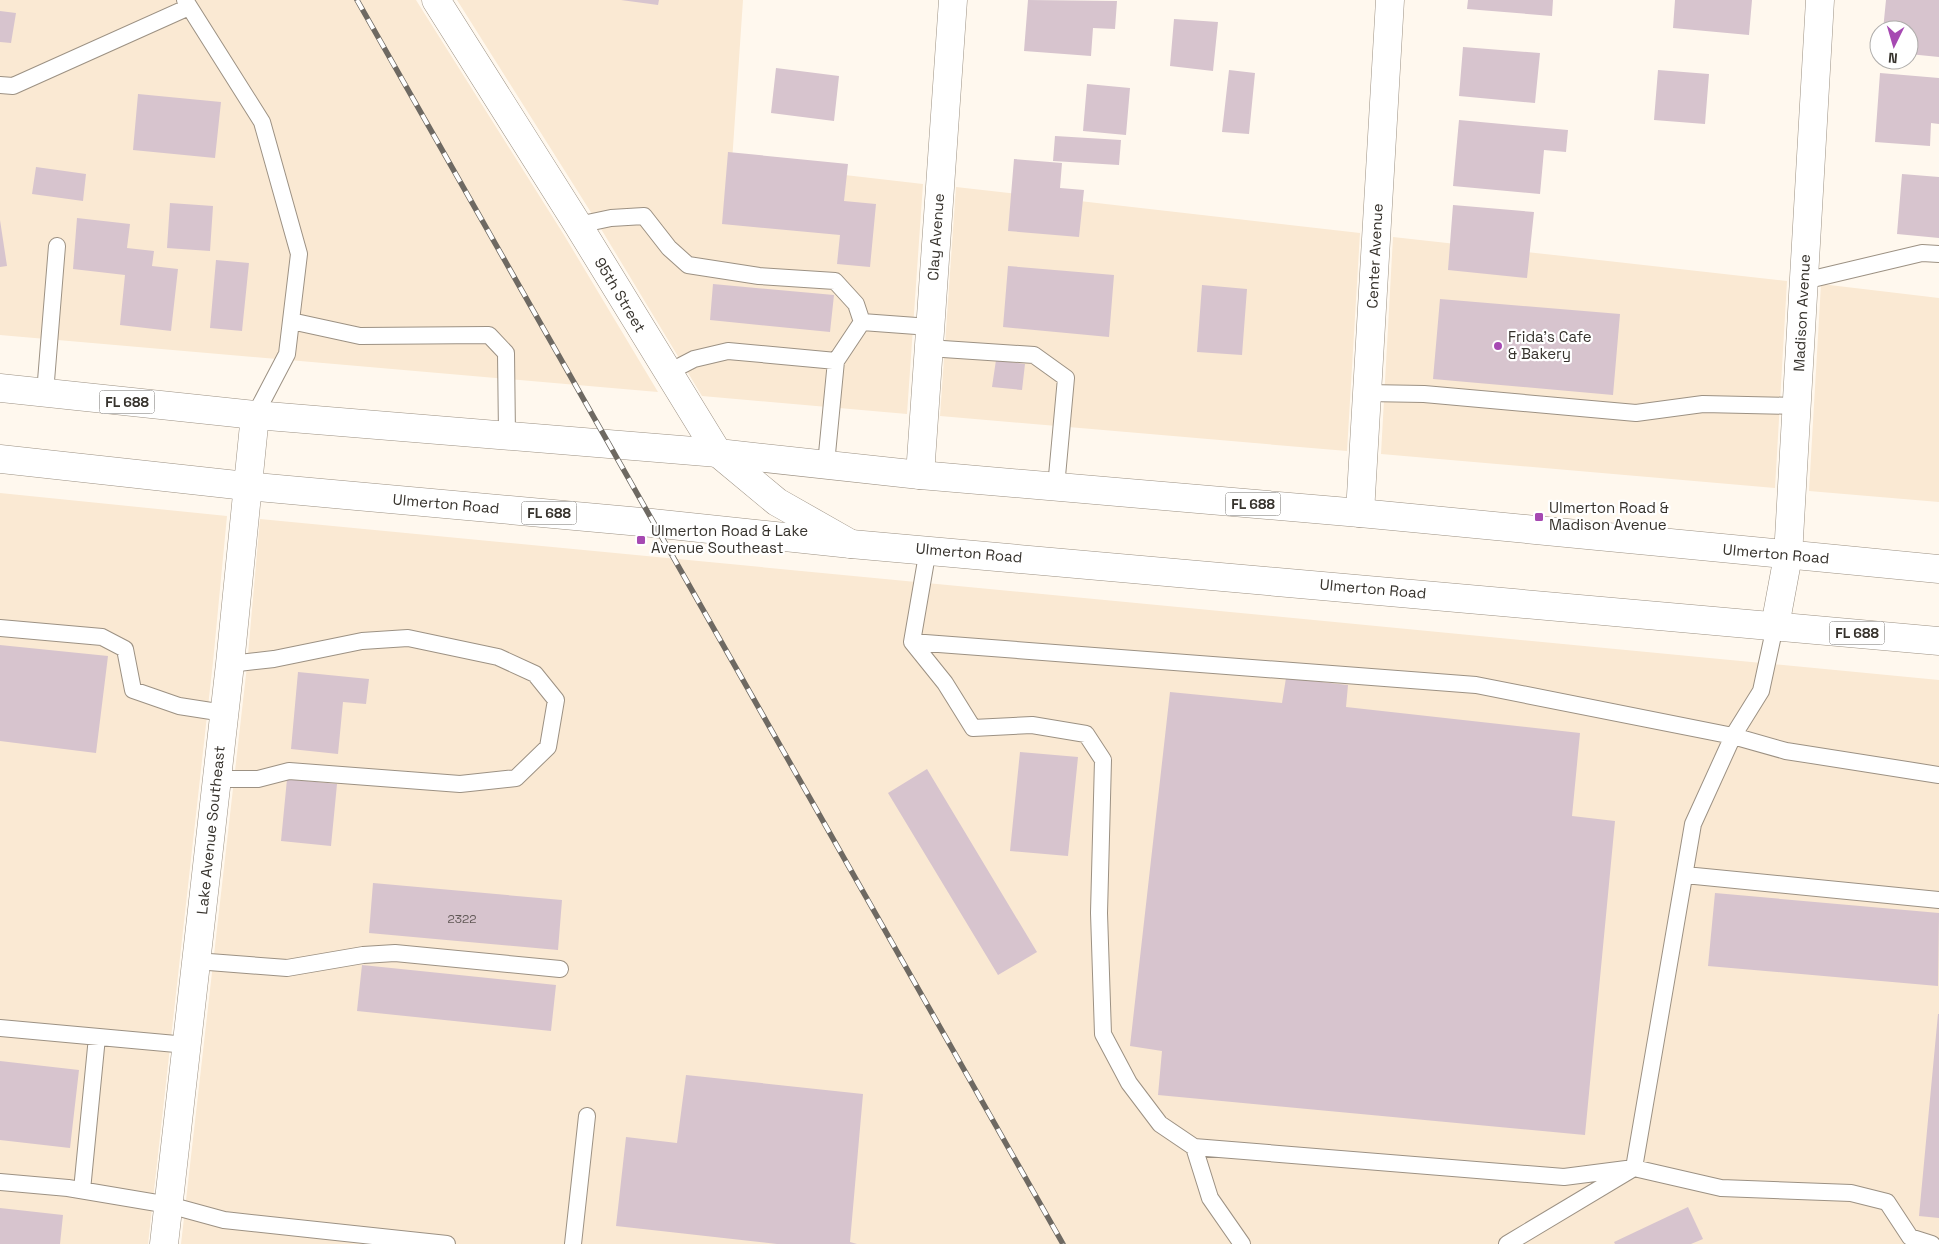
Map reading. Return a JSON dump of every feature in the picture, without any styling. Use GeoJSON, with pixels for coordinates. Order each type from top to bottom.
{"type":"FeatureCollection","features":[{"type":"Feature","properties":{"kind":"main road","name":"95th Street"},"geometry":{"type":"LineString","coordinates":[[436,0],[578,225],[667,373],[718,453],[777,502],[851,544]]}},
{"type":"Feature","properties":{"kind":"main road","name":"Clay Avenue"},"geometry":{"type":"LineString","coordinates":[[920,475],[953,0]]}},
{"type":"Feature","properties":{"kind":"main road","name":"Center Avenue"},"geometry":{"type":"LineString","coordinates":[[1360,513],[1390,0]]}},
{"type":"Feature","properties":{"kind":"main road","name":"Madison Avenue"},"geometry":{"type":"LineString","coordinates":[[1775,626],[1788,556],[1820,0]]}},
{"type":"Feature","properties":{"kind":"main road","name":"Ulmerton Road"},"geometry":{"type":"LineString","coordinates":[[0,388],[255,415],[718,453],[920,475],[1360,513],[1788,556],[1939,569]]}},
{"type":"Feature","properties":{"kind":"main road","name":"Lake Avenue Southeast"},"geometry":{"type":"LineString","coordinates":[[164,1244],[230,664],[246,486],[255,415]]}},
{"type":"Feature","properties":{"kind":"main road","name":"Ulmerton Road"},"geometry":{"type":"LineString","coordinates":[[0,459],[246,486],[652,523],[851,544],[928,549],[1939,640]]}},
{"type":"Feature","properties":{"kind":"lane"},"geometry":{"type":"LineString","coordinates":[[0,85],[13,86],[187,4],[262,122],[298,254],[287,354],[255,415]]}},
{"type":"Feature","properties":{"kind":"lane"},"geometry":{"type":"LineString","coordinates":[[578,225],[611,218],[644,216],[669,248],[688,265],[759,276],[835,281],[856,304],[862,322]]}},
{"type":"Feature","properties":{"kind":"lane"},"geometry":{"type":"LineString","coordinates":[[45,393],[57,246]]}},
{"type":"Feature","properties":{"kind":"lane"},"geometry":{"type":"LineString","coordinates":[[1804,281],[1922,253],[1939,254]]}},
{"type":"Feature","properties":{"kind":"lane"},"geometry":{"type":"LineString","coordinates":[[291,321],[360,336],[489,335],[506,353],[507,436]]}},
{"type":"Feature","properties":{"kind":"lane"},"geometry":{"type":"LineString","coordinates":[[862,322],[929,338],[1034,355],[1066,378],[1056,487]]}},
{"type":"Feature","properties":{"kind":"lane"},"geometry":{"type":"LineString","coordinates":[[826,464],[836,361],[862,322]]}},
{"type":"Feature","properties":{"kind":"lane"},"geometry":{"type":"LineString","coordinates":[[667,373],[694,358],[728,351],[836,361]]}},
{"type":"Feature","properties":{"kind":"lane"},"geometry":{"type":"LineString","coordinates":[[1367,393],[1424,394],[1636,413],[1703,404],[1797,406]]}},
{"type":"Feature","properties":{"kind":"lane"},"geometry":{"type":"LineString","coordinates":[[928,549],[912,642],[946,683],[973,728],[1032,725],[1086,734],[1103,760],[1099,913],[1103,1034],[1130,1083],[1160,1124],[1194,1147],[1564,1177],[1634,1168],[1722,1188],[1851,1194],[1888,1202],[1910,1237],[1932,1244]]}},
{"type":"Feature","properties":{"kind":"lane"},"geometry":{"type":"LineString","coordinates":[[1507,1244],[1634,1168],[1693,824],[1733,736],[1761,691],[1775,626]]}},
{"type":"Feature","properties":{"kind":"lane"},"geometry":{"type":"LineString","coordinates":[[0,628],[102,638],[124,648],[133,690],[179,706],[224,713]]}},
{"type":"Feature","properties":{"kind":"lane"},"geometry":{"type":"LineString","coordinates":[[217,779],[258,780],[289,771],[460,784],[516,778],[548,747],[556,700],[535,674],[498,657],[408,638],[362,641],[274,659],[230,664]]}},
{"type":"Feature","properties":{"kind":"lane"},"geometry":{"type":"LineString","coordinates":[[912,642],[1476,685],[1733,736],[1786,751],[1939,774]]}},
{"type":"Feature","properties":{"kind":"lane"},"geometry":{"type":"LineString","coordinates":[[1685,875],[1939,900]]}},
{"type":"Feature","properties":{"kind":"lane"},"geometry":{"type":"LineString","coordinates":[[196,961],[287,968],[363,955],[395,953],[560,969]]}},
{"type":"Feature","properties":{"kind":"lane"},"geometry":{"type":"LineString","coordinates":[[0,1028],[187,1045]]}},
{"type":"Feature","properties":{"kind":"lane"},"geometry":{"type":"LineString","coordinates":[[82,1190],[97,1037]]}},
{"type":"Feature","properties":{"kind":"lane"},"geometry":{"type":"LineString","coordinates":[[573,1244],[587,1116]]}},
{"type":"Feature","properties":{"kind":"lane"},"geometry":{"type":"LineString","coordinates":[[1194,1147],[1210,1198],[1242,1244]]}},
{"type":"Feature","properties":{"kind":"lane"},"geometry":{"type":"LineString","coordinates":[[0,1182],[82,1190],[169,1205],[224,1220],[447,1244]]}},
{"type":"Feature","properties":{"kind":"shaded area"},"geometry":{"type":"Polygon","coordinates":[[[0,0],[416,0],[564,235],[658,392],[0,335],[0,0]]]}},
{"type":"Feature","properties":{"kind":"shaded area"},"geometry":{"type":"Polygon","coordinates":[[[457,0],[743,0],[732,162],[923,184],[907,414],[702,396],[592,214],[457,0]]]}},
{"type":"Feature","properties":{"kind":"shaded area"},"geometry":{"type":"Polygon","coordinates":[[[956,187],[1360,233],[1347,451],[940,416],[956,187]]]}},
{"type":"Feature","properties":{"kind":"shaded area"},"geometry":{"type":"Polygon","coordinates":[[[1393,237],[1787,281],[1775,488],[1381,454],[1393,237]]]}},
{"type":"Feature","properties":{"kind":"shaded area"},"geometry":{"type":"Polygon","coordinates":[[[1821,284],[1939,298],[1939,502],[1809,491],[1821,284]]]}},
{"type":"Feature","properties":{"kind":"shaded area"},"geometry":{"type":"Polygon","coordinates":[[[0,493],[227,516],[213,662],[148,1244],[0,1244],[0,493]]]}},
{"type":"Feature","properties":{"kind":"shaded area"},"geometry":{"type":"Polygon","coordinates":[[[260,519],[1939,680],[1939,1244],[181,1244],[247,666],[260,519]]]}},
{"type":"Feature","properties":{"kind":"building"},"geometry":{"type":"Polygon","coordinates":[[[621,0],[659,0],[658,5],[621,0]]]}},
{"type":"Feature","properties":{"kind":"building"},"geometry":{"type":"Polygon","coordinates":[[[1028,0],[1117,1],[1115,29],[1093,28],[1091,56],[1024,51],[1028,0]]]}},
{"type":"Feature","properties":{"kind":"building"},"geometry":{"type":"Polygon","coordinates":[[[1468,0],[1553,0],[1552,16],[1467,9],[1468,0]]]}},
{"type":"Feature","properties":{"kind":"building"},"geometry":{"type":"Polygon","coordinates":[[[1675,0],[1752,0],[1749,35],[1673,28],[1675,0]]]}},
{"type":"Feature","properties":{"kind":"building"},"geometry":{"type":"Polygon","coordinates":[[[1886,0],[1939,0],[1939,57],[1919,55],[1919,20],[1884,20],[1886,0]]]}},
{"type":"Feature","properties":{"kind":"building"},"geometry":{"type":"Polygon","coordinates":[[[0,11],[16,13],[11,43],[0,42],[0,11]]]}},
{"type":"Feature","properties":{"kind":"building"},"geometry":{"type":"Polygon","coordinates":[[[1174,19],[1218,22],[1213,71],[1170,66],[1174,19]]]}},
{"type":"Feature","properties":{"kind":"building"},"geometry":{"type":"Polygon","coordinates":[[[1463,47],[1540,53],[1535,103],[1459,96],[1463,47]]]}},
{"type":"Feature","properties":{"kind":"building"},"geometry":{"type":"Polygon","coordinates":[[[776,68],[839,76],[834,121],[771,113],[776,68]]]}},
{"type":"Feature","properties":{"kind":"building"},"geometry":{"type":"Polygon","coordinates":[[[1229,70],[1255,73],[1249,134],[1222,132],[1229,70]]]}},
{"type":"Feature","properties":{"kind":"building"},"geometry":{"type":"Polygon","coordinates":[[[1658,70],[1709,74],[1705,124],[1654,120],[1658,70]]]}},
{"type":"Feature","properties":{"kind":"building"},"geometry":{"type":"Polygon","coordinates":[[[1880,73],[1939,78],[1939,124],[1931,123],[1930,146],[1875,142],[1880,73]]]}},
{"type":"Feature","properties":{"kind":"building"},"geometry":{"type":"Polygon","coordinates":[[[1087,84],[1130,88],[1126,135],[1083,131],[1087,84]]]}},
{"type":"Feature","properties":{"kind":"building"},"geometry":{"type":"Polygon","coordinates":[[[138,94],[221,102],[215,158],[133,150],[138,94]]]}},
{"type":"Feature","properties":{"kind":"building"},"geometry":{"type":"Polygon","coordinates":[[[1459,120],[1568,130],[1566,152],[1544,150],[1540,194],[1453,186],[1459,120]]]}},
{"type":"Feature","properties":{"kind":"building"},"geometry":{"type":"Polygon","coordinates":[[[1055,136],[1121,140],[1119,165],[1053,161],[1055,136]]]}},
{"type":"Feature","properties":{"kind":"building"},"geometry":{"type":"Polygon","coordinates":[[[728,152],[848,164],[844,201],[876,204],[870,267],[837,264],[840,235],[722,224],[728,152]]]}},
{"type":"Feature","properties":{"kind":"building"},"geometry":{"type":"Polygon","coordinates":[[[1014,159],[1062,163],[1060,188],[1084,190],[1079,237],[1008,231],[1014,159]]]}},
{"type":"Feature","properties":{"kind":"building"},"geometry":{"type":"Polygon","coordinates":[[[36,167],[86,174],[83,201],[32,194],[36,167]]]}},
{"type":"Feature","properties":{"kind":"building"},"geometry":{"type":"Polygon","coordinates":[[[1902,174],[1939,177],[1939,238],[1897,234],[1902,174]]]}},
{"type":"Feature","properties":{"kind":"building"},"geometry":{"type":"Polygon","coordinates":[[[170,203],[213,206],[210,251],[167,248],[170,203]]]}},
{"type":"Feature","properties":{"kind":"building"},"geometry":{"type":"Polygon","coordinates":[[[1453,205],[1534,212],[1527,278],[1448,270],[1453,205]]]}},
{"type":"Feature","properties":{"kind":"building"},"geometry":{"type":"Polygon","coordinates":[[[77,218],[130,224],[127,248],[154,251],[152,266],[178,269],[171,331],[120,325],[125,275],[73,269],[77,218]]]}},
{"type":"Feature","properties":{"kind":"building"},"geometry":{"type":"Polygon","coordinates":[[[0,220],[7,266],[0,267],[0,220]]]}},
{"type":"Feature","properties":{"kind":"building"},"geometry":{"type":"Polygon","coordinates":[[[216,260],[249,263],[242,331],[210,328],[216,260]]]}},
{"type":"Feature","properties":{"kind":"building"},"geometry":{"type":"Polygon","coordinates":[[[1008,266],[1114,275],[1109,337],[1003,327],[1008,266]]]}},
{"type":"Feature","properties":{"kind":"building"},"geometry":{"type":"Polygon","coordinates":[[[713,284],[834,295],[830,332],[710,320],[713,284]]]}},
{"type":"Feature","properties":{"kind":"building"},"geometry":{"type":"Polygon","coordinates":[[[1202,285],[1247,289],[1242,355],[1197,352],[1202,285]]]}},
{"type":"Feature","properties":{"kind":"building"},"geometry":{"type":"Polygon","coordinates":[[[1440,299],[1620,314],[1613,395],[1433,379],[1440,299]]]}},
{"type":"Feature","properties":{"kind":"building"},"geometry":{"type":"Polygon","coordinates":[[[996,360],[1025,364],[1022,390],[992,387],[996,360]]]}},
{"type":"Feature","properties":{"kind":"building"},"geometry":{"type":"Polygon","coordinates":[[[0,645],[108,656],[96,753],[0,741],[0,645]]]}},
{"type":"Feature","properties":{"kind":"building"},"geometry":{"type":"Polygon","coordinates":[[[298,672],[369,679],[366,704],[343,702],[338,754],[291,749],[298,672]]]}},
{"type":"Feature","properties":{"kind":"building"},"geometry":{"type":"Polygon","coordinates":[[[1286,678],[1348,685],[1346,707],[1580,733],[1572,816],[1615,821],[1585,1135],[1158,1095],[1162,1051],[1130,1046],[1170,692],[1282,703],[1286,678]]]}},
{"type":"Feature","properties":{"kind":"building"},"geometry":{"type":"Polygon","coordinates":[[[1020,752],[1078,757],[1068,856],[1010,851],[1020,752]]]}},
{"type":"Feature","properties":{"kind":"building"},"geometry":{"type":"Polygon","coordinates":[[[927,769],[1037,952],[998,975],[888,793],[927,769]]]}},
{"type":"Feature","properties":{"kind":"building"},"geometry":{"type":"Polygon","coordinates":[[[287,779],[337,784],[331,846],[281,841],[287,779]]]}},
{"type":"Feature","properties":{"kind":"building"},"geometry":{"type":"Polygon","coordinates":[[[373,883],[562,900],[558,950],[369,933],[373,883]]]}},
{"type":"Feature","properties":{"kind":"building"},"geometry":{"type":"Polygon","coordinates":[[[1715,893],[1939,913],[1938,986],[1708,966],[1715,893]]]}},
{"type":"Feature","properties":{"kind":"building"},"geometry":{"type":"Polygon","coordinates":[[[362,965],[556,985],[551,1031],[357,1011],[362,965]]]}},
{"type":"Feature","properties":{"kind":"building"},"geometry":{"type":"Polygon","coordinates":[[[1939,1014],[1939,1218],[1919,1216],[1939,1014]]]}},
{"type":"Feature","properties":{"kind":"building"},"geometry":{"type":"Polygon","coordinates":[[[0,1061],[79,1070],[70,1148],[0,1140],[0,1061]]]}},
{"type":"Feature","properties":{"kind":"building"},"geometry":{"type":"Polygon","coordinates":[[[686,1075],[863,1094],[850,1242],[857,1244],[777,1244],[616,1226],[626,1137],[677,1143],[686,1075]]]}},
{"type":"Feature","properties":{"kind":"building"},"geometry":{"type":"Polygon","coordinates":[[[1688,1207],[1703,1239],[1691,1244],[1615,1244],[1614,1242],[1688,1207]]]}},
{"type":"Feature","properties":{"kind":"building"},"geometry":{"type":"Polygon","coordinates":[[[0,1208],[63,1215],[60,1244],[0,1244],[0,1208]]]}},
{"type":"Feature","properties":{"kind":"railway"},"geometry":{"type":"LineString","coordinates":[[357,0],[1063,1244]]}},
{"type":"Feature","properties":{"kind":"place","name":"Frida's Cafe & Bakery"},"geometry":{"type":"Point","coordinates":[1498,346]}},
{"type":"Feature","properties":{"kind":"place","name":"Ulmerton Road & Madison Avenue"},"geometry":{"type":"Point","coordinates":[1539,517]}},
{"type":"Feature","properties":{"kind":"place","name":"Ulmerton Road & Lake Avenue Southeast"},"geometry":{"type":"Point","coordinates":[641,540]}}]}
